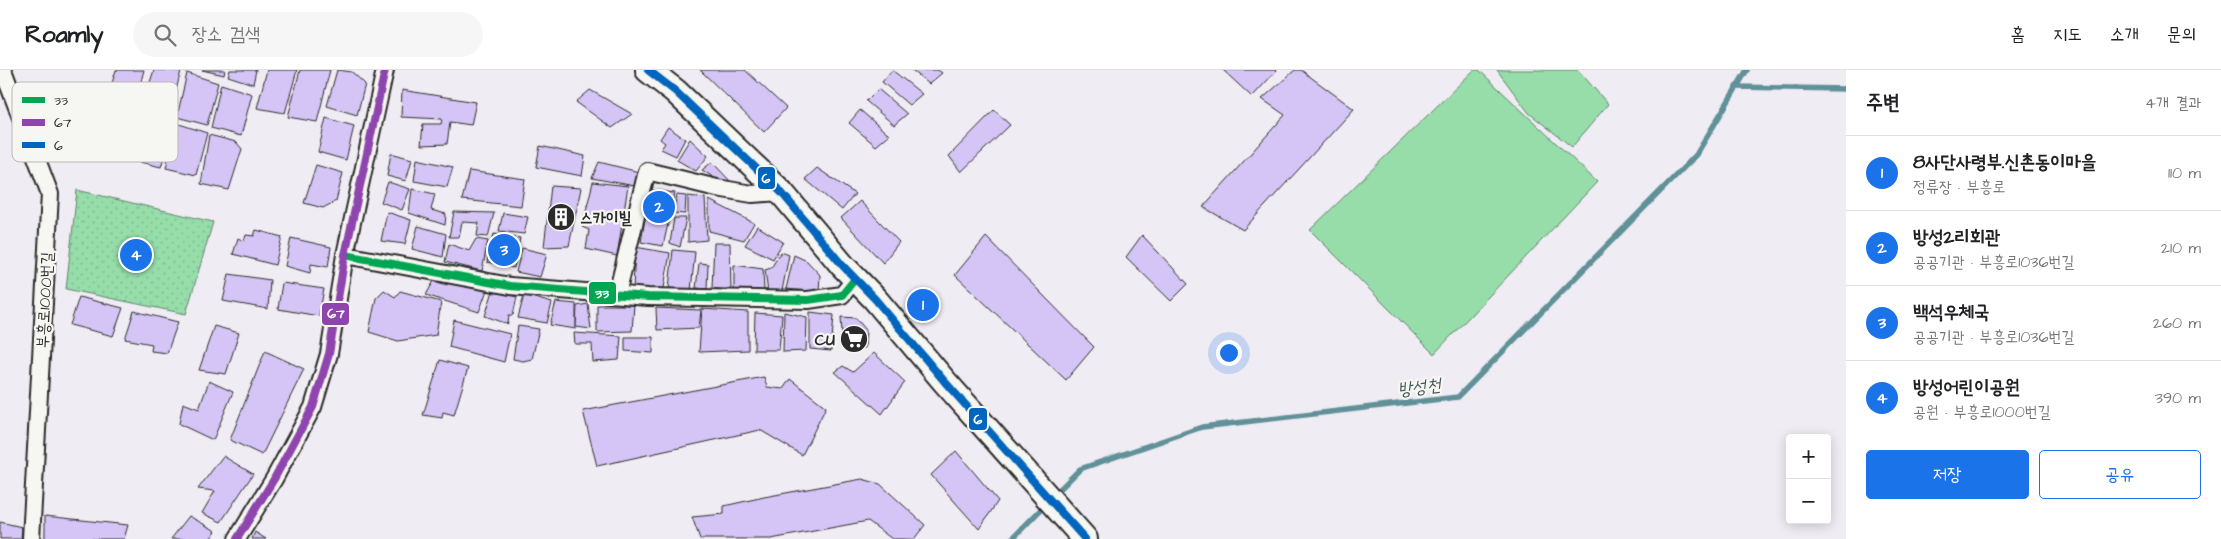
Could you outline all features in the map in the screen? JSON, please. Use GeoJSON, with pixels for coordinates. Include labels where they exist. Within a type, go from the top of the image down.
{"type":"FeatureCollection","features":[{"type":"Feature","properties":{"kind":"main road"},"geometry":{"type":"LineString","coordinates":[[648,70],[675,91],[781,192],[1077,531]]}},
{"type":"Feature","properties":{"kind":"street","name":"부흥로1000번길"},"geometry":{"type":"LineString","coordinates":[[3,70],[12,94]]}},
{"type":"Feature","properties":{"kind":"street"},"geometry":{"type":"LineString","coordinates":[[237,539],[274,479],[313,407],[329,354],[345,254],[380,71]]}},
{"type":"Feature","properties":{"kind":"street","name":"부흥로1000번길"},"geometry":{"type":"LineString","coordinates":[[31,539],[50,194],[38,162]]}},
{"type":"Feature","properties":{"kind":"street"},"geometry":{"type":"LineString","coordinates":[[616,294],[647,171],[717,188],[752,194],[781,192]]}},
{"type":"Feature","properties":{"kind":"street"},"geometry":{"type":"LineString","coordinates":[[345,254],[510,286],[648,297],[808,300],[842,295],[855,278]]}},
{"type":"Feature","properties":{"kind":"green space"},"geometry":{"type":"Polygon","coordinates":[[[1474,70],[1479,70],[1597,182],[1434,354],[1310,230],[1474,70]]]}},
{"type":"Feature","properties":{"kind":"green space"},"geometry":{"type":"Polygon","coordinates":[[[1497,70],[1578,70],[1608,104],[1572,147],[1529,113],[1497,70]]]}},
{"type":"Feature","properties":{"kind":"green space"},"geometry":{"type":"Polygon","coordinates":[[[77,190],[213,222],[186,314],[66,289],[77,190]]]}},
{"type":"Feature","properties":{"kind":"building"},"geometry":{"type":"Polygon","coordinates":[[[116,70],[144,70],[141,82],[112,82],[116,70]]]}},
{"type":"Feature","properties":{"kind":"building"},"geometry":{"type":"Polygon","coordinates":[[[154,70],[181,71],[178,82],[150,82],[154,70]]]}},
{"type":"Feature","properties":{"kind":"building"},"geometry":{"type":"Polygon","coordinates":[[[202,70],[225,70],[224,75],[202,70]]]}},
{"type":"Feature","properties":{"kind":"building"},"geometry":{"type":"Polygon","coordinates":[[[230,70],[256,70],[253,84],[228,76],[230,70]]]}},
{"type":"Feature","properties":{"kind":"building"},"geometry":{"type":"Polygon","coordinates":[[[267,70],[297,70],[285,113],[257,108],[267,70]]]}},
{"type":"Feature","properties":{"kind":"building"},"geometry":{"type":"Polygon","coordinates":[[[300,70],[330,70],[317,122],[288,117],[300,70]]]}},
{"type":"Feature","properties":{"kind":"building"},"geometry":{"type":"Polygon","coordinates":[[[337,70],[352,72],[365,84],[357,115],[327,106],[337,70]]]}},
{"type":"Feature","properties":{"kind":"building"},"geometry":{"type":"Polygon","coordinates":[[[700,70],[745,70],[786,108],[764,132],[700,70]]]}},
{"type":"Feature","properties":{"kind":"building"},"geometry":{"type":"Polygon","coordinates":[[[892,70],[922,94],[909,105],[882,82],[892,70]]]}},
{"type":"Feature","properties":{"kind":"building"},"geometry":{"type":"Polygon","coordinates":[[[912,70],[938,70],[942,73],[929,84],[912,70]]]}},
{"type":"Feature","properties":{"kind":"building"},"geometry":{"type":"Polygon","coordinates":[[[1223,70],[1277,70],[1252,97],[1223,70]]]}},
{"type":"Feature","properties":{"kind":"building"},"geometry":{"type":"Polygon","coordinates":[[[1295,70],[1301,70],[1354,109],[1243,230],[1203,207],[1285,115],[1262,99],[1295,70]]]}},
{"type":"Feature","properties":{"kind":"building"},"geometry":{"type":"Polygon","coordinates":[[[187,73],[218,83],[207,125],[178,117],[187,73]]]}},
{"type":"Feature","properties":{"kind":"building"},"geometry":{"type":"Polygon","coordinates":[[[221,84],[252,94],[241,136],[211,128],[221,84]]]}},
{"type":"Feature","properties":{"kind":"building"},"geometry":{"type":"Polygon","coordinates":[[[878,89],[907,114],[894,125],[866,101],[878,89]]]}},
{"type":"Feature","properties":{"kind":"building"},"geometry":{"type":"Polygon","coordinates":[[[402,90],[476,102],[471,125],[450,122],[447,144],[421,145],[423,124],[441,124],[442,119],[401,117],[402,90]]]}},
{"type":"Feature","properties":{"kind":"building"},"geometry":{"type":"Polygon","coordinates":[[[590,90],[632,114],[612,128],[576,102],[590,90]]]}},
{"type":"Feature","properties":{"kind":"building"},"geometry":{"type":"Polygon","coordinates":[[[860,110],[889,135],[876,146],[849,123],[860,110]]]}},
{"type":"Feature","properties":{"kind":"building"},"geometry":{"type":"Polygon","coordinates":[[[994,110],[1010,125],[961,172],[949,156],[994,110]]]}},
{"type":"Feature","properties":{"kind":"building"},"geometry":{"type":"Polygon","coordinates":[[[326,118],[354,126],[346,160],[318,152],[326,118]]]}},
{"type":"Feature","properties":{"kind":"building"},"geometry":{"type":"Polygon","coordinates":[[[178,124],[207,133],[196,175],[166,168],[167,162],[178,162],[178,124]]]}},
{"type":"Feature","properties":{"kind":"building"},"geometry":{"type":"Polygon","coordinates":[[[668,127],[685,139],[676,156],[661,149],[665,143],[660,139],[668,127]]]}},
{"type":"Feature","properties":{"kind":"building"},"geometry":{"type":"Polygon","coordinates":[[[209,135],[236,142],[242,149],[229,190],[201,184],[209,135]]]}},
{"type":"Feature","properties":{"kind":"building"},"geometry":{"type":"Polygon","coordinates":[[[690,139],[708,156],[696,171],[677,160],[690,139]]]}},
{"type":"Feature","properties":{"kind":"building"},"geometry":{"type":"Polygon","coordinates":[[[540,146],[585,156],[582,176],[536,167],[540,146]]]}},
{"type":"Feature","properties":{"kind":"building"},"geometry":{"type":"Polygon","coordinates":[[[391,153],[412,159],[406,181],[387,176],[391,153]]]}},
{"type":"Feature","properties":{"kind":"building"},"geometry":{"type":"Polygon","coordinates":[[[417,159],[453,167],[447,187],[414,181],[417,159]]]}},
{"type":"Feature","properties":{"kind":"building"},"geometry":{"type":"Polygon","coordinates":[[[140,162],[163,162],[161,167],[140,162]]]}},
{"type":"Feature","properties":{"kind":"building"},"geometry":{"type":"Polygon","coordinates":[[[599,162],[639,172],[635,186],[592,178],[599,162]]]}},
{"type":"Feature","properties":{"kind":"building"},"geometry":{"type":"Polygon","coordinates":[[[712,162],[732,183],[727,186],[702,170],[712,162]]]}},
{"type":"Feature","properties":{"kind":"building"},"geometry":{"type":"Polygon","coordinates":[[[316,165],[343,173],[336,201],[323,208],[304,203],[316,165]]]}},
{"type":"Feature","properties":{"kind":"building"},"geometry":{"type":"Polygon","coordinates":[[[817,168],[855,194],[842,210],[805,179],[817,168]]]}},
{"type":"Feature","properties":{"kind":"building"},"geometry":{"type":"Polygon","coordinates":[[[469,171],[525,179],[521,206],[462,200],[469,171]]]}},
{"type":"Feature","properties":{"kind":"building"},"geometry":{"type":"Polygon","coordinates":[[[388,182],[410,189],[402,210],[381,202],[388,182]]]}},
{"type":"Feature","properties":{"kind":"building"},"geometry":{"type":"Polygon","coordinates":[[[593,182],[628,186],[617,256],[586,249],[589,230],[582,227],[593,182]]]}},
{"type":"Feature","properties":{"kind":"building","name":"스카이빌"},"geometry":{"type":"Polygon","coordinates":[[[551,186],[581,188],[569,246],[544,247],[551,186]]]}},
{"type":"Feature","properties":{"kind":"building"},"geometry":{"type":"Polygon","coordinates":[[[412,189],[435,194],[431,210],[446,214],[445,225],[409,213],[412,189]]]}},
{"type":"Feature","properties":{"kind":"building"},"geometry":{"type":"Polygon","coordinates":[[[650,190],[675,193],[663,246],[641,242],[650,190]]]}},
{"type":"Feature","properties":{"kind":"building"},"geometry":{"type":"Polygon","coordinates":[[[677,195],[686,196],[685,214],[673,213],[677,195]]]}},
{"type":"Feature","properties":{"kind":"building"},"geometry":{"type":"Polygon","coordinates":[[[688,196],[705,198],[707,240],[688,242],[688,196]]]}},
{"type":"Feature","properties":{"kind":"building"},"geometry":{"type":"Polygon","coordinates":[[[709,200],[754,223],[744,240],[709,231],[709,200]]]}},
{"type":"Feature","properties":{"kind":"building"},"geometry":{"type":"Polygon","coordinates":[[[860,201],[899,242],[883,263],[841,218],[860,201]]]}},
{"type":"Feature","properties":{"kind":"building"},"geometry":{"type":"Polygon","coordinates":[[[387,212],[411,220],[405,244],[381,241],[387,212]]]}},
{"type":"Feature","properties":{"kind":"building"},"geometry":{"type":"Polygon","coordinates":[[[454,212],[494,213],[488,237],[477,236],[479,223],[462,222],[459,237],[449,237],[454,212]]]}},
{"type":"Feature","properties":{"kind":"building"},"geometry":{"type":"Polygon","coordinates":[[[503,213],[528,217],[524,234],[499,231],[503,213]]]}},
{"type":"Feature","properties":{"kind":"building"},"geometry":{"type":"Polygon","coordinates":[[[674,218],[686,218],[680,247],[670,243],[674,218]]]}},
{"type":"Feature","properties":{"kind":"building"},"geometry":{"type":"Polygon","coordinates":[[[418,226],[446,234],[443,257],[412,249],[418,226]]]}},
{"type":"Feature","properties":{"kind":"building"},"geometry":{"type":"Polygon","coordinates":[[[757,226],[783,242],[773,259],[745,245],[757,226]]]}},
{"type":"Feature","properties":{"kind":"building"},"geometry":{"type":"Polygon","coordinates":[[[256,230],[282,237],[275,265],[233,254],[238,238],[244,241],[246,235],[254,236],[256,230]]]}},
{"type":"Feature","properties":{"kind":"building"},"geometry":{"type":"Polygon","coordinates":[[[494,234],[520,238],[514,268],[487,262],[494,234]]]}},
{"type":"Feature","properties":{"kind":"building"},"geometry":{"type":"Polygon","coordinates":[[[1142,235],[1188,284],[1171,301],[1126,257],[1142,235]]]}},
{"type":"Feature","properties":{"kind":"building"},"geometry":{"type":"Polygon","coordinates":[[[986,237],[1094,347],[1066,380],[955,275],[986,237]]]}},
{"type":"Feature","properties":{"kind":"building"},"geometry":{"type":"Polygon","coordinates":[[[291,238],[331,247],[328,267],[311,264],[310,273],[285,266],[291,238]]]}},
{"type":"Feature","properties":{"kind":"building"},"geometry":{"type":"Polygon","coordinates":[[[476,239],[488,241],[482,271],[445,262],[449,244],[469,251],[476,239]]]}},
{"type":"Feature","properties":{"kind":"building"},"geometry":{"type":"Polygon","coordinates":[[[714,243],[730,243],[731,291],[712,288],[714,243]]]}},
{"type":"Feature","properties":{"kind":"building"},"geometry":{"type":"Polygon","coordinates":[[[635,247],[670,253],[664,288],[633,290],[635,247]]]}},
{"type":"Feature","properties":{"kind":"building"},"geometry":{"type":"Polygon","coordinates":[[[522,248],[547,254],[540,277],[516,272],[522,248]]]}},
{"type":"Feature","properties":{"kind":"building"},"geometry":{"type":"Polygon","coordinates":[[[673,250],[695,252],[691,290],[669,288],[673,250]]]}},
{"type":"Feature","properties":{"kind":"building"},"geometry":{"type":"Polygon","coordinates":[[[781,252],[789,255],[782,291],[768,293],[765,270],[771,268],[781,252]]]}},
{"type":"Feature","properties":{"kind":"building"},"geometry":{"type":"Polygon","coordinates":[[[794,255],[807,261],[820,275],[819,292],[786,289],[794,255]]]}},
{"type":"Feature","properties":{"kind":"building"},"geometry":{"type":"Polygon","coordinates":[[[699,263],[708,264],[707,289],[696,288],[699,263]]]}},
{"type":"Feature","properties":{"kind":"building"},"geometry":{"type":"Polygon","coordinates":[[[734,265],[763,269],[764,291],[734,293],[734,265]]]}},
{"type":"Feature","properties":{"kind":"building"},"geometry":{"type":"Polygon","coordinates":[[[229,274],[270,280],[268,309],[223,301],[229,274]]]}},
{"type":"Feature","properties":{"kind":"building"},"geometry":{"type":"Polygon","coordinates":[[[434,281],[447,285],[451,281],[465,283],[487,290],[479,312],[426,295],[434,281]]]}},
{"type":"Feature","properties":{"kind":"building"},"geometry":{"type":"Polygon","coordinates":[[[282,283],[324,289],[319,316],[278,309],[282,283]]]}},
{"type":"Feature","properties":{"kind":"building"},"geometry":{"type":"Polygon","coordinates":[[[384,290],[395,297],[400,291],[441,302],[436,335],[398,341],[369,332],[376,298],[384,290]]]}},
{"type":"Feature","properties":{"kind":"building"},"geometry":{"type":"Polygon","coordinates":[[[493,291],[517,297],[513,315],[509,315],[508,324],[485,316],[493,291]]]}},
{"type":"Feature","properties":{"kind":"building"},"geometry":{"type":"Polygon","coordinates":[[[524,295],[552,303],[547,323],[518,318],[524,295]]]}},
{"type":"Feature","properties":{"kind":"building"},"geometry":{"type":"Polygon","coordinates":[[[79,297],[123,308],[113,336],[70,325],[79,297]]]}},
{"type":"Feature","properties":{"kind":"building"},"geometry":{"type":"Polygon","coordinates":[[[556,302],[576,304],[576,329],[550,325],[556,302]]]}},
{"type":"Feature","properties":{"kind":"building"},"geometry":{"type":"Polygon","coordinates":[[[588,304],[591,329],[576,327],[577,306],[588,304]]]}},
{"type":"Feature","properties":{"kind":"building"},"geometry":{"type":"Polygon","coordinates":[[[597,305],[634,305],[632,331],[597,332],[597,305]]]}},
{"type":"Feature","properties":{"kind":"building"},"geometry":{"type":"Polygon","coordinates":[[[656,308],[701,310],[699,328],[657,330],[656,308]]]}},
{"type":"Feature","properties":{"kind":"building"},"geometry":{"type":"Polygon","coordinates":[[[702,309],[748,312],[748,350],[699,352],[702,309]]]}},
{"type":"Feature","properties":{"kind":"building"},"geometry":{"type":"Polygon","coordinates":[[[134,311],[178,322],[167,353],[151,351],[152,344],[125,339],[134,311]]]}},
{"type":"Feature","properties":{"kind":"building"},"geometry":{"type":"Polygon","coordinates":[[[784,312],[807,317],[806,351],[783,352],[784,312]]]}},
{"type":"Feature","properties":{"kind":"building"},"geometry":{"type":"Polygon","coordinates":[[[810,312],[834,315],[831,351],[810,349],[810,312]]]}},
{"type":"Feature","properties":{"kind":"building"},"geometry":{"type":"Polygon","coordinates":[[[755,313],[782,315],[779,350],[754,350],[755,313]]]}},
{"type":"Feature","properties":{"kind":"building","name":"CU"},"geometry":{"type":"Polygon","coordinates":[[[841,317],[856,318],[866,330],[865,348],[843,348],[841,317]]]}},
{"type":"Feature","properties":{"kind":"building"},"geometry":{"type":"Polygon","coordinates":[[[454,320],[510,334],[504,362],[449,347],[454,320]]]}},
{"type":"Feature","properties":{"kind":"building"},"geometry":{"type":"Polygon","coordinates":[[[214,326],[239,333],[226,374],[199,370],[214,326]]]}},
{"type":"Feature","properties":{"kind":"building"},"geometry":{"type":"Polygon","coordinates":[[[518,326],[539,329],[532,359],[523,361],[513,359],[518,326]]]}},
{"type":"Feature","properties":{"kind":"building"},"geometry":{"type":"Polygon","coordinates":[[[574,333],[621,336],[619,360],[593,362],[592,344],[575,344],[574,333]]]}},
{"type":"Feature","properties":{"kind":"building"},"geometry":{"type":"Polygon","coordinates":[[[625,337],[653,337],[653,353],[625,351],[625,337]]]}},
{"type":"Feature","properties":{"kind":"building"},"geometry":{"type":"Polygon","coordinates":[[[265,351],[304,369],[262,455],[230,440],[265,351]]]}},
{"type":"Feature","properties":{"kind":"building"},"geometry":{"type":"Polygon","coordinates":[[[874,353],[905,382],[882,414],[835,372],[843,366],[853,372],[874,353]]]}},
{"type":"Feature","properties":{"kind":"building"},"geometry":{"type":"Polygon","coordinates":[[[440,360],[468,368],[454,415],[443,412],[442,418],[423,415],[440,360]]]}},
{"type":"Feature","properties":{"kind":"building"},"geometry":{"type":"Polygon","coordinates":[[[764,377],[767,387],[783,389],[790,379],[826,407],[802,455],[760,430],[597,466],[583,411],[764,377]]]}},
{"type":"Feature","properties":{"kind":"building"},"geometry":{"type":"Polygon","coordinates":[[[209,381],[233,392],[213,440],[179,424],[183,403],[199,409],[209,381]]]}},
{"type":"Feature","properties":{"kind":"building"},"geometry":{"type":"Polygon","coordinates":[[[956,451],[998,501],[979,529],[931,475],[956,451]]]}},
{"type":"Feature","properties":{"kind":"building"},"geometry":{"type":"Polygon","coordinates":[[[223,456],[253,474],[221,522],[202,513],[215,491],[198,489],[223,456]]]}},
{"type":"Feature","properties":{"kind":"building"},"geometry":{"type":"Polygon","coordinates":[[[862,479],[880,484],[925,525],[914,539],[892,539],[868,521],[771,539],[700,539],[692,517],[724,514],[724,506],[862,479]]]}},
{"type":"Feature","properties":{"kind":"building"},"geometry":{"type":"Polygon","coordinates":[[[45,516],[128,525],[124,539],[45,539],[45,516]]]}},
{"type":"Feature","properties":{"kind":"building"},"geometry":{"type":"Polygon","coordinates":[[[189,516],[216,531],[210,539],[171,539],[189,516]]]}},
{"type":"Feature","properties":{"kind":"building"},"geometry":{"type":"Polygon","coordinates":[[[0,522],[22,527],[21,539],[0,539],[0,522]]]}},
{"type":"Feature","properties":{"kind":"building"},"geometry":{"type":"Polygon","coordinates":[[[255,532],[266,539],[252,539],[255,532]]]}},
{"type":"Feature","properties":{"kind":"waterway","name":"방성천"},"geometry":{"type":"LineString","coordinates":[[1053,496],[1080,469],[1202,427],[1458,397],[1696,155],[1747,70]]}},
{"type":"Feature","properties":{"kind":"waterway"},"geometry":{"type":"LineString","coordinates":[[1736,87],[1846,89]]}},
{"type":"Feature","properties":{"kind":"waterway","name":"방성천"},"geometry":{"type":"LineString","coordinates":[[1012,539],[1047,503]]}},
{"type":"Feature","properties":{"kind":"transit line","name":"67"},"geometry":{"type":"LineString","coordinates":[[237,539],[274,479],[313,407],[329,354],[345,255],[385,70]]}},
{"type":"Feature","properties":{"kind":"transit line","name":"6"},"geometry":{"type":"LineString","coordinates":[[648,70],[675,91],[781,192],[843,266],[875,299],[945,382],[1085,539]]}},
{"type":"Feature","properties":{"kind":"transit line","name":"33"},"geometry":{"type":"LineString","coordinates":[[345,255],[510,286],[648,297],[808,300],[842,295],[855,279]]}},
{"type":"Feature","properties":{"kind":"place","name":"방성2리회관"},"geometry":{"type":"Point","coordinates":[659,207]}},
{"type":"Feature","properties":{"kind":"place","name":"스카이빌"},"geometry":{"type":"Point","coordinates":[561,217]}},
{"type":"Feature","properties":{"kind":"place","name":"백석우체국"},"geometry":{"type":"Point","coordinates":[504,250]}},
{"type":"Feature","properties":{"kind":"place","name":"방성어린이공원"},"geometry":{"type":"Point","coordinates":[136,255]}},
{"type":"Feature","properties":{"kind":"place","name":"8사단사령부.신촌동이마을"},"geometry":{"type":"Point","coordinates":[923,305]}},
{"type":"Feature","properties":{"kind":"place","name":"CU"},"geometry":{"type":"Point","coordinates":[854,339]}}]}
